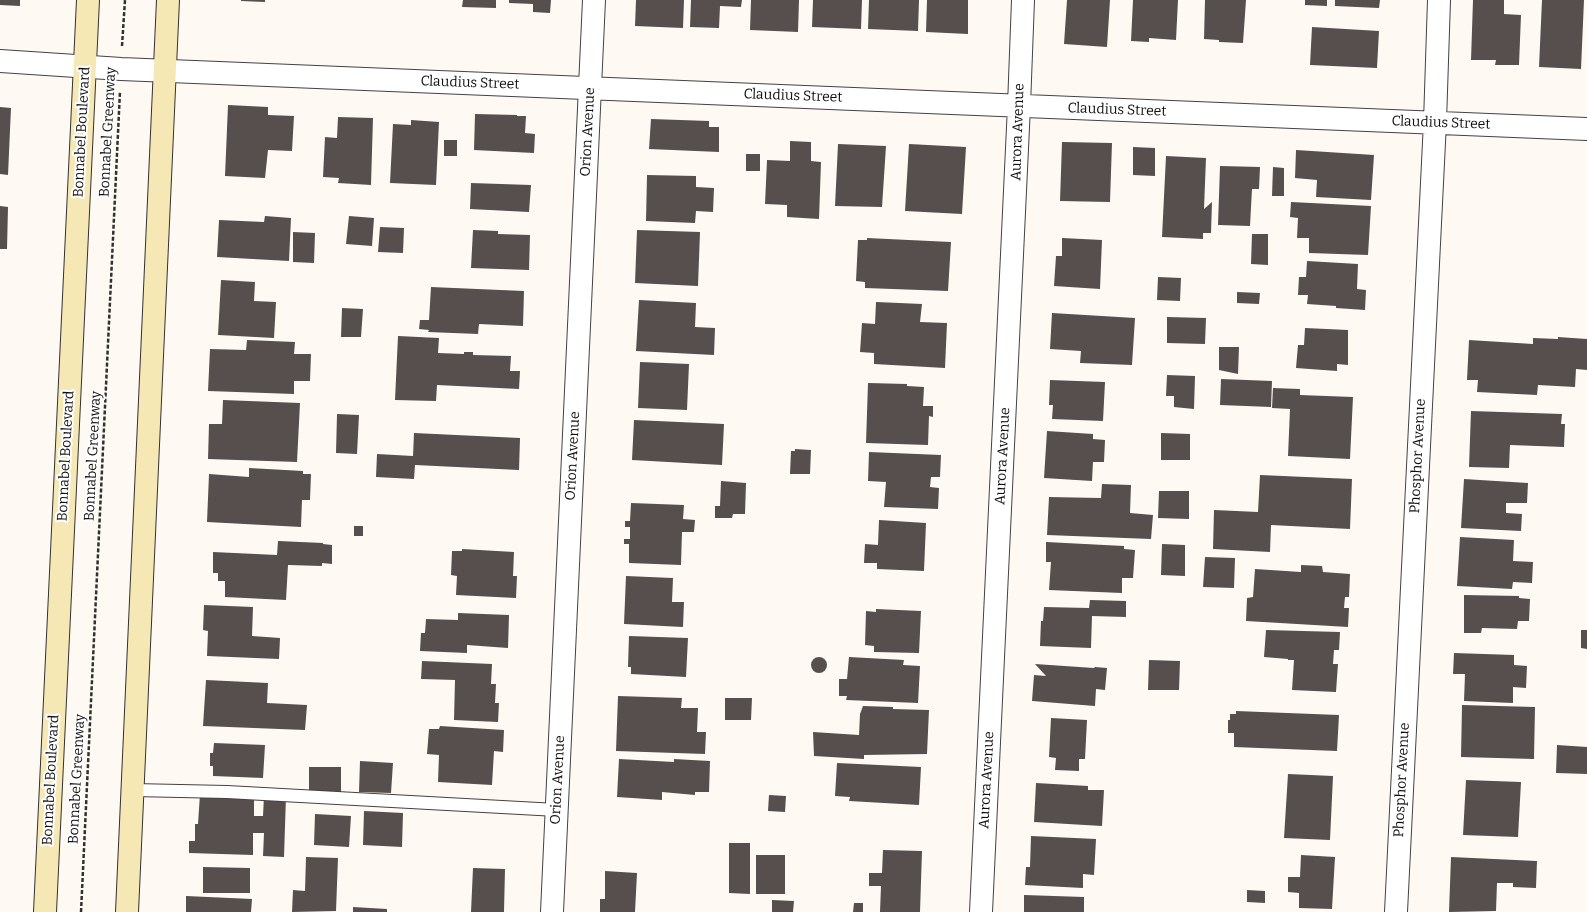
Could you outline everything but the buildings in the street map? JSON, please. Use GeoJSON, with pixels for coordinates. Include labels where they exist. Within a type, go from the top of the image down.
{"type":"FeatureCollection","features":[{"type":"Feature","properties":{"kind":"main road","name":"Bonnabel Boulevard"},"geometry":{"type":"LineString","coordinates":[[45,912],[88,0]]}},
{"type":"Feature","properties":{"kind":"main road"},"geometry":{"type":"LineString","coordinates":[[127,912],[168,0]]}},
{"type":"Feature","properties":{"kind":"street","name":"Orion Avenue"},"geometry":{"type":"LineString","coordinates":[[552,912],[594,0]]}},
{"type":"Feature","properties":{"kind":"street","name":"Aurora Avenue"},"geometry":{"type":"LineString","coordinates":[[981,912],[1019,106],[1022,0]]}},
{"type":"Feature","properties":{"kind":"street","name":"Phosphor Avenue"},"geometry":{"type":"LineString","coordinates":[[1396,912],[1435,122],[1439,0]]}},
{"type":"Feature","properties":{"kind":"street","name":"Claudius Street"},"geometry":{"type":"LineString","coordinates":[[0,61],[121,69],[1587,129]]}},
{"type":"Feature","properties":{"kind":"lane"},"geometry":{"type":"LineString","coordinates":[[133,790],[227,792],[557,810]]}},
{"type":"Feature","properties":{"kind":"path","name":"Bonnabel Greenway"},"geometry":{"type":"LineString","coordinates":[[81,912],[125,0]]}}]}
